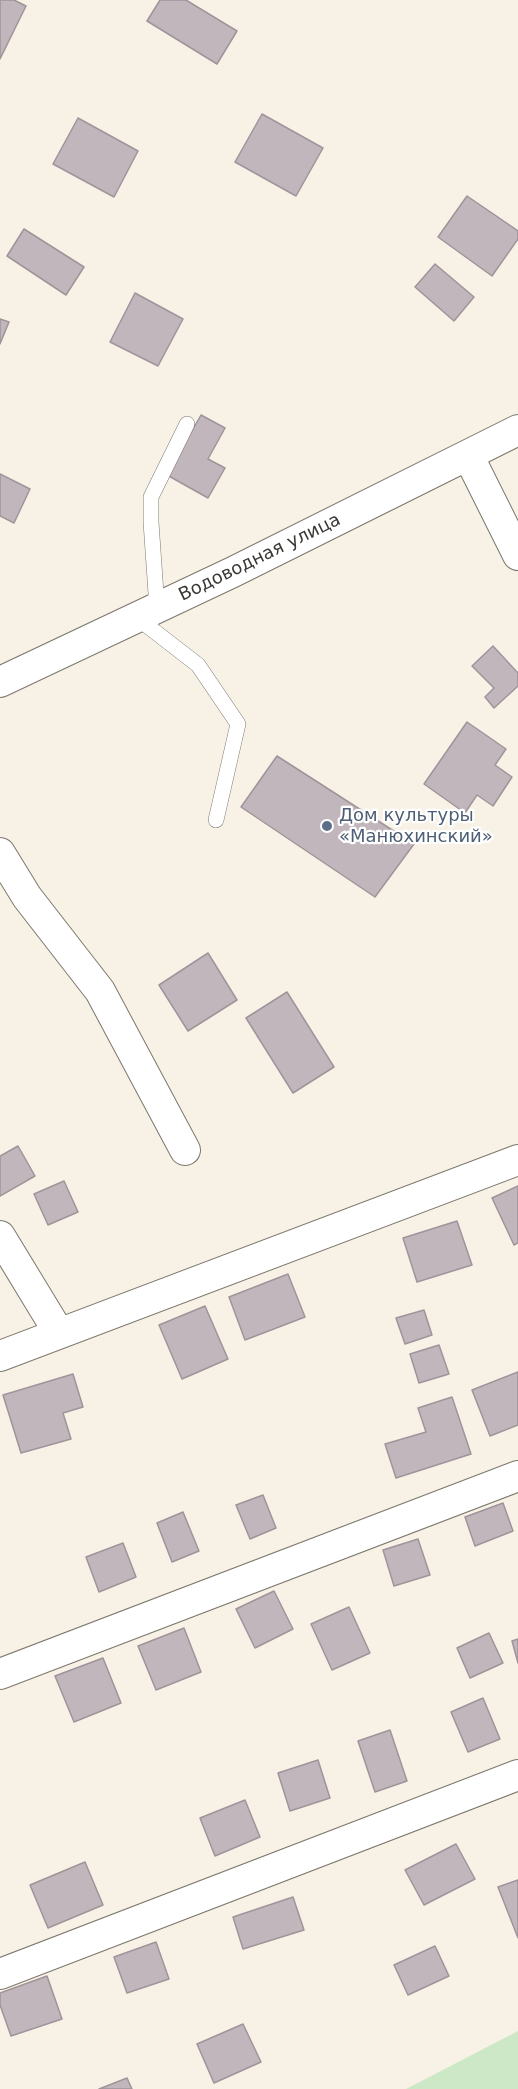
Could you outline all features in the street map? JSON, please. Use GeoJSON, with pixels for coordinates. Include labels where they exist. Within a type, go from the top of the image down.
{"type":"FeatureCollection","features":[{"type":"Feature","properties":{"kind":"street","name":"Водоводная улица"},"geometry":{"type":"LineString","coordinates":[[0,682],[147,613],[518,430]]}},
{"type":"Feature","properties":{"kind":"street"},"geometry":{"type":"LineString","coordinates":[[468,455],[518,555]]}},
{"type":"Feature","properties":{"kind":"street"},"geometry":{"type":"LineString","coordinates":[[0,853],[27,897],[100,991],[185,1150]]}},
{"type":"Feature","properties":{"kind":"street"},"geometry":{"type":"LineString","coordinates":[[0,1356],[518,1160]]}},
{"type":"Feature","properties":{"kind":"street"},"geometry":{"type":"LineString","coordinates":[[0,1236],[59,1333]]}},
{"type":"Feature","properties":{"kind":"street"},"geometry":{"type":"LineString","coordinates":[[0,1674],[518,1476]]}},
{"type":"Feature","properties":{"kind":"street"},"geometry":{"type":"LineString","coordinates":[[0,1974],[518,1775]]}},
{"type":"Feature","properties":{"kind":"lane"},"geometry":{"type":"LineString","coordinates":[[187,424],[151,497],[147,613],[198,665],[238,724],[216,820]]}},
{"type":"Feature","properties":{"kind":"green space"},"geometry":{"type":"Polygon","coordinates":[[[518,2031],[518,2089],[406,2089],[518,2031]]]}},
{"type":"Feature","properties":{"kind":"building"},"geometry":{"type":"Polygon","coordinates":[[[0,0],[14,0],[26,6],[0,59],[0,0]]]}},
{"type":"Feature","properties":{"kind":"building"},"geometry":{"type":"Polygon","coordinates":[[[160,0],[186,0],[237,31],[217,64],[147,21],[160,0]]]}},
{"type":"Feature","properties":{"kind":"building"},"geometry":{"type":"Polygon","coordinates":[[[262,114],[323,148],[296,196],[235,162],[262,114]]]}},
{"type":"Feature","properties":{"kind":"building"},"geometry":{"type":"Polygon","coordinates":[[[78,118],[138,151],[114,197],[53,164],[78,118]]]}},
{"type":"Feature","properties":{"kind":"building"},"geometry":{"type":"Polygon","coordinates":[[[467,196],[518,231],[518,239],[492,276],[438,237],[467,196]]]}},
{"type":"Feature","properties":{"kind":"building"},"geometry":{"type":"Polygon","coordinates":[[[24,229],[84,267],[66,295],[7,256],[24,229]]]}},
{"type":"Feature","properties":{"kind":"building"},"geometry":{"type":"Polygon","coordinates":[[[435,264],[474,297],[454,321],[415,287],[435,264]]]}},
{"type":"Feature","properties":{"kind":"building"},"geometry":{"type":"Polygon","coordinates":[[[135,293],[183,319],[158,366],[110,342],[135,293]]]}},
{"type":"Feature","properties":{"kind":"building"},"geometry":{"type":"Polygon","coordinates":[[[0,319],[9,322],[0,344],[0,319]]]}},
{"type":"Feature","properties":{"kind":"building"},"geometry":{"type":"Polygon","coordinates":[[[201,415],[225,428],[208,459],[225,468],[208,498],[167,475],[201,415]]]}},
{"type":"Feature","properties":{"kind":"building"},"geometry":{"type":"Polygon","coordinates":[[[0,474],[30,489],[14,523],[0,516],[0,474]]]}},
{"type":"Feature","properties":{"kind":"building"},"geometry":{"type":"Polygon","coordinates":[[[493,646],[518,673],[518,686],[494,708],[485,697],[494,688],[472,666],[493,646]]]}},
{"type":"Feature","properties":{"kind":"building"},"geometry":{"type":"Polygon","coordinates":[[[467,722],[506,749],[495,765],[512,777],[493,806],[477,795],[465,813],[424,784],[467,722]]]}},
{"type":"Feature","properties":{"kind":"building","name":"Дом культуры «Манюхинский»"},"geometry":{"type":"Polygon","coordinates":[[[277,756],[414,844],[375,897],[241,807],[277,756]]]}},
{"type":"Feature","properties":{"kind":"building"},"geometry":{"type":"Polygon","coordinates":[[[208,953],[237,1000],[188,1031],[159,985],[208,953]]]}},
{"type":"Feature","properties":{"kind":"building"},"geometry":{"type":"Polygon","coordinates":[[[287,992],[334,1067],[293,1093],[246,1018],[287,992]]]}},
{"type":"Feature","properties":{"kind":"building"},"geometry":{"type":"Polygon","coordinates":[[[18,1146],[35,1176],[0,1196],[0,1156],[18,1146]]]}},
{"type":"Feature","properties":{"kind":"building"},"geometry":{"type":"Polygon","coordinates":[[[64,1181],[78,1212],[48,1225],[34,1194],[64,1181]]]}},
{"type":"Feature","properties":{"kind":"building"},"geometry":{"type":"Polygon","coordinates":[[[518,1186],[518,1243],[514,1245],[492,1198],[518,1186]]]}},
{"type":"Feature","properties":{"kind":"building"},"geometry":{"type":"Polygon","coordinates":[[[457,1221],[472,1265],[417,1282],[403,1238],[457,1221]]]}},
{"type":"Feature","properties":{"kind":"building"},"geometry":{"type":"Polygon","coordinates":[[[288,1274],[305,1317],[245,1340],[229,1297],[288,1274]]]}},
{"type":"Feature","properties":{"kind":"building"},"geometry":{"type":"Polygon","coordinates":[[[205,1306],[228,1359],[182,1379],[159,1325],[205,1306]]]}},
{"type":"Feature","properties":{"kind":"building"},"geometry":{"type":"Polygon","coordinates":[[[424,1310],[432,1335],[405,1344],[396,1318],[424,1310]]]}},
{"type":"Feature","properties":{"kind":"building"},"geometry":{"type":"Polygon","coordinates":[[[439,1345],[449,1374],[419,1383],[410,1354],[439,1345]]]}},
{"type":"Feature","properties":{"kind":"building"},"geometry":{"type":"Polygon","coordinates":[[[518,1372],[518,1425],[490,1436],[472,1390],[518,1372]]]}},
{"type":"Feature","properties":{"kind":"building"},"geometry":{"type":"Polygon","coordinates":[[[73,1374],[83,1407],[63,1413],[71,1439],[21,1453],[3,1395],[73,1374]]]}},
{"type":"Feature","properties":{"kind":"building"},"geometry":{"type":"Polygon","coordinates":[[[452,1397],[471,1454],[396,1478],[385,1444],[426,1432],[418,1408],[452,1397]]]}},
{"type":"Feature","properties":{"kind":"building"},"geometry":{"type":"Polygon","coordinates":[[[263,1495],[276,1528],[250,1539],[236,1505],[263,1495]]]}},
{"type":"Feature","properties":{"kind":"building"},"geometry":{"type":"Polygon","coordinates":[[[503,1503],[513,1531],[475,1546],[465,1517],[503,1503]]]}},
{"type":"Feature","properties":{"kind":"building"},"geometry":{"type":"Polygon","coordinates":[[[183,1512],[199,1551],[172,1562],[157,1523],[183,1512]]]}},
{"type":"Feature","properties":{"kind":"building"},"geometry":{"type":"Polygon","coordinates":[[[418,1539],[430,1575],[394,1586],[383,1550],[418,1539]]]}},
{"type":"Feature","properties":{"kind":"building"},"geometry":{"type":"Polygon","coordinates":[[[123,1543],[136,1577],[99,1592],[86,1557],[123,1543]]]}},
{"type":"Feature","properties":{"kind":"building"},"geometry":{"type":"Polygon","coordinates":[[[274,1591],[293,1629],[255,1648],[236,1609],[274,1591]]]}},
{"type":"Feature","properties":{"kind":"building"},"geometry":{"type":"Polygon","coordinates":[[[349,1607],[370,1653],[332,1670],[311,1624],[349,1607]]]}},
{"type":"Feature","properties":{"kind":"building"},"geometry":{"type":"Polygon","coordinates":[[[184,1628],[201,1672],[156,1690],[138,1646],[184,1628]]]}},
{"type":"Feature","properties":{"kind":"building"},"geometry":{"type":"Polygon","coordinates":[[[489,1633],[503,1663],[470,1678],[457,1648],[489,1633]]]}},
{"type":"Feature","properties":{"kind":"building"},"geometry":{"type":"Polygon","coordinates":[[[518,1639],[518,1663],[512,1641],[518,1639]]]}},
{"type":"Feature","properties":{"kind":"building"},"geometry":{"type":"Polygon","coordinates":[[[103,1658],[121,1703],[74,1722],[55,1676],[103,1658]]]}},
{"type":"Feature","properties":{"kind":"building"},"geometry":{"type":"Polygon","coordinates":[[[483,1698],[500,1739],[468,1752],[451,1712],[483,1698]]]}},
{"type":"Feature","properties":{"kind":"building"},"geometry":{"type":"Polygon","coordinates":[[[390,1730],[407,1781],[375,1792],[358,1741],[390,1730]]]}},
{"type":"Feature","properties":{"kind":"building"},"geometry":{"type":"Polygon","coordinates":[[[318,1760],[330,1798],[290,1811],[278,1773],[318,1760]]]}},
{"type":"Feature","properties":{"kind":"building"},"geometry":{"type":"Polygon","coordinates":[[[245,1800],[260,1837],[215,1856],[200,1818],[245,1800]]]}},
{"type":"Feature","properties":{"kind":"building"},"geometry":{"type":"Polygon","coordinates":[[[456,1844],[475,1879],[424,1905],[405,1870],[456,1844]]]}},
{"type":"Feature","properties":{"kind":"building"},"geometry":{"type":"Polygon","coordinates":[[[85,1862],[103,1905],[48,1928],[30,1885],[85,1862]]]}},
{"type":"Feature","properties":{"kind":"building"},"geometry":{"type":"Polygon","coordinates":[[[518,1880],[518,1938],[498,1887],[518,1880]]]}},
{"type":"Feature","properties":{"kind":"building"},"geometry":{"type":"Polygon","coordinates":[[[293,1897],[304,1930],[243,1949],[233,1917],[293,1897]]]}},
{"type":"Feature","properties":{"kind":"building"},"geometry":{"type":"Polygon","coordinates":[[[156,1942],[169,1979],[127,1993],[114,1957],[156,1942]]]}},
{"type":"Feature","properties":{"kind":"building"},"geometry":{"type":"Polygon","coordinates":[[[435,1946],[449,1976],[408,1995],[394,1965],[435,1946]]]}},
{"type":"Feature","properties":{"kind":"building"},"geometry":{"type":"Polygon","coordinates":[[[47,1976],[62,2019],[11,2036],[0,2005],[0,1993],[47,1976]]]}},
{"type":"Feature","properties":{"kind":"building"},"geometry":{"type":"Polygon","coordinates":[[[243,2024],[261,2062],[214,2083],[197,2044],[243,2024]]]}},
{"type":"Feature","properties":{"kind":"building"},"geometry":{"type":"Polygon","coordinates":[[[127,2078],[132,2089],[99,2089],[127,2078]]]}},
{"type":"Feature","properties":{"kind":"place","name":"Дом культуры «Манюхинский»"},"geometry":{"type":"Point","coordinates":[327,826]}}]}
